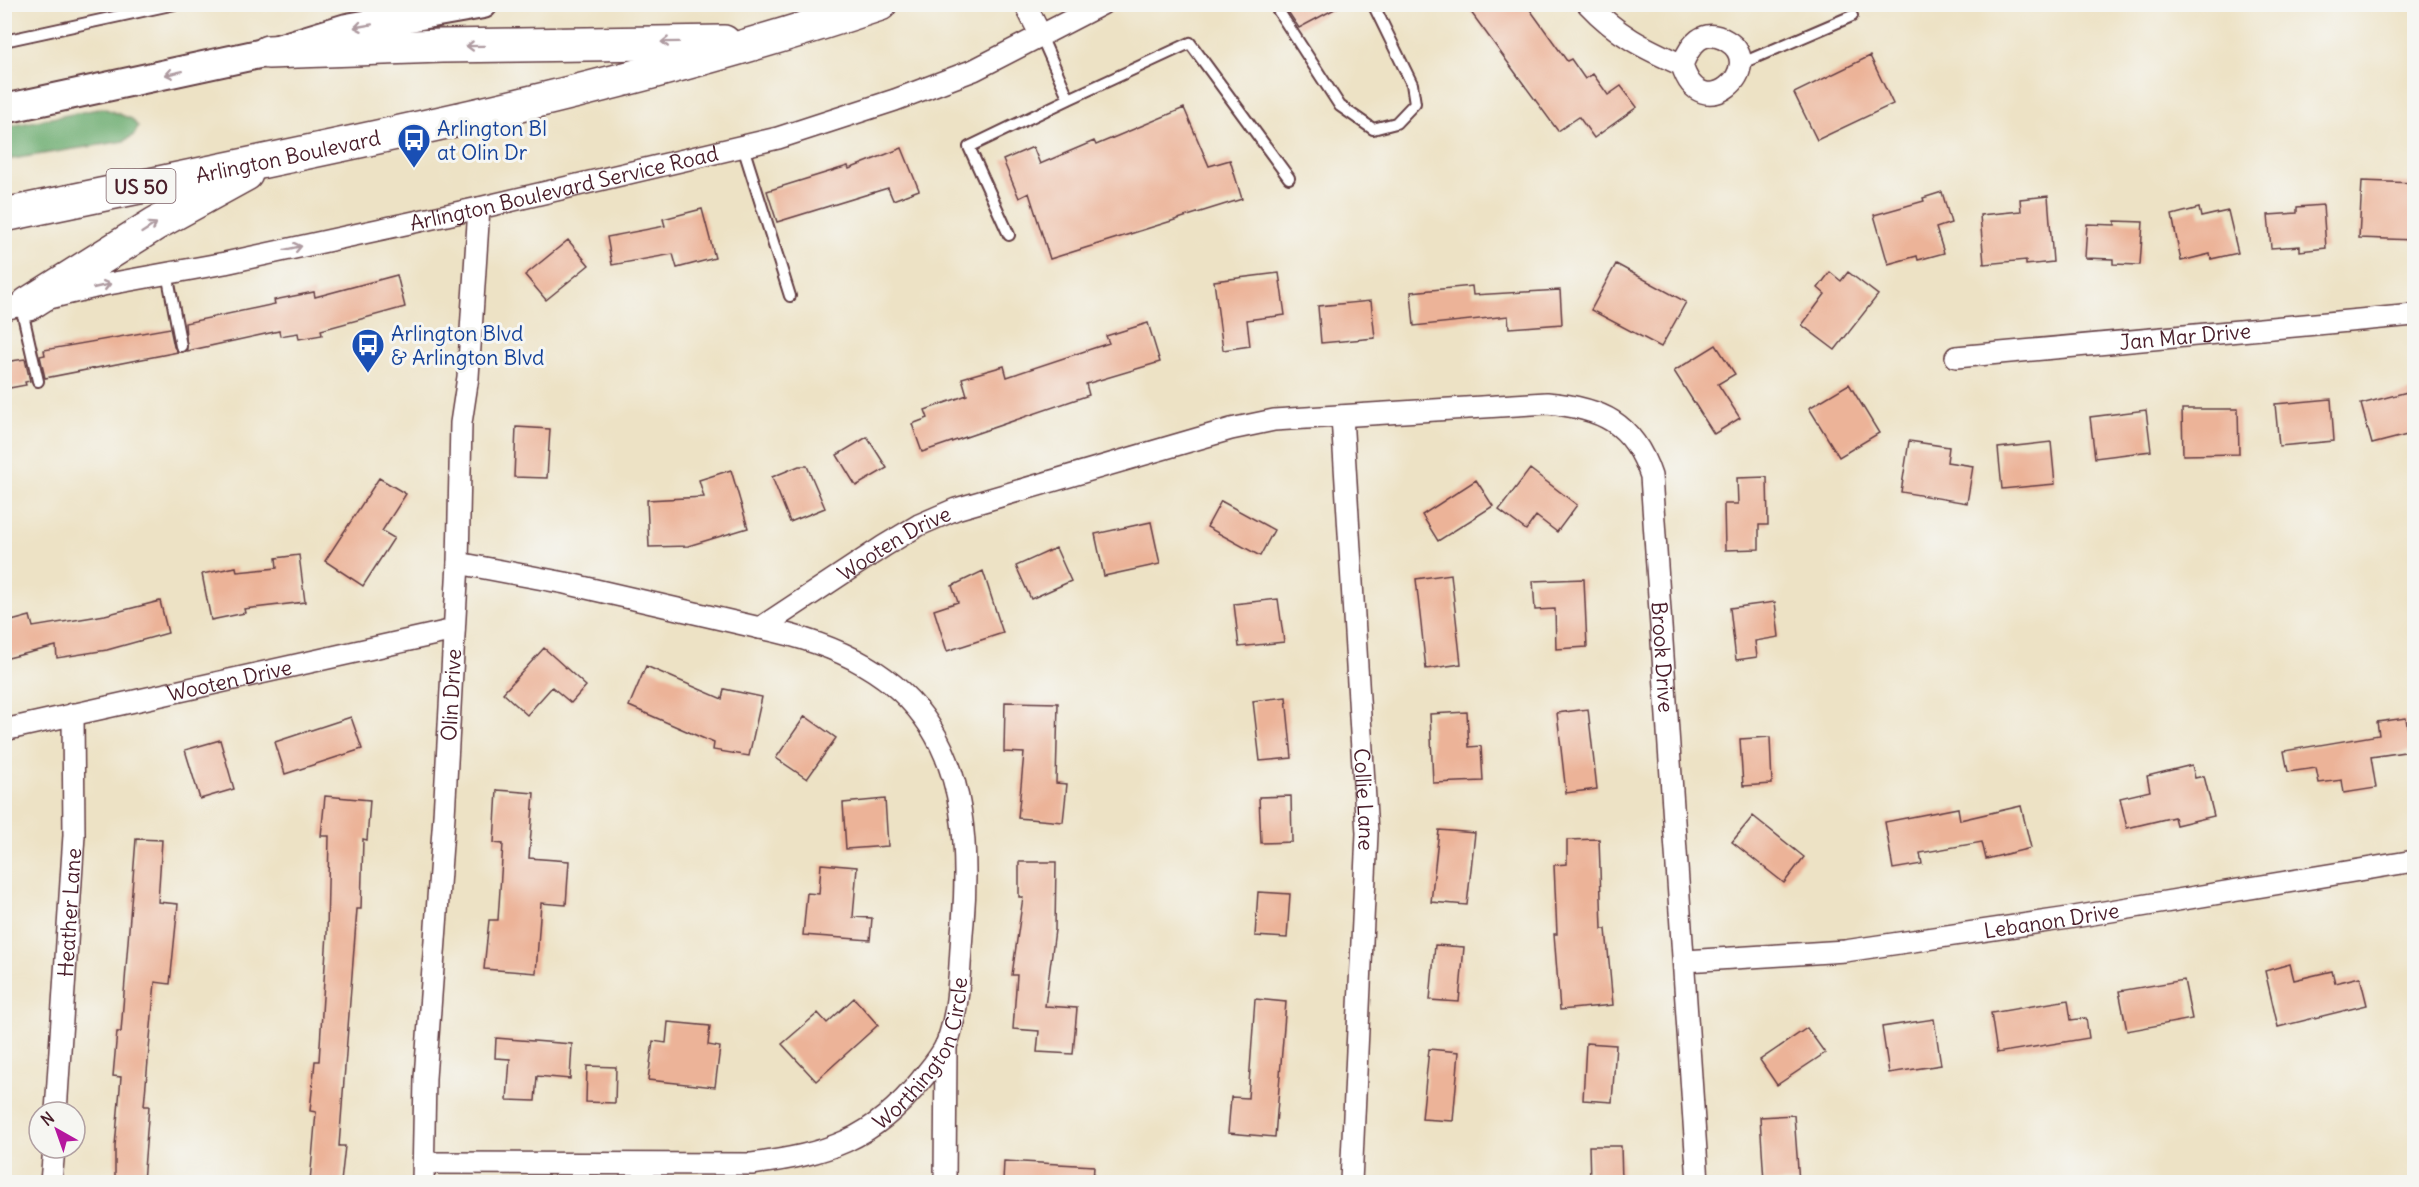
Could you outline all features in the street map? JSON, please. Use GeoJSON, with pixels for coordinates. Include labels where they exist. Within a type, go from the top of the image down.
{"type":"FeatureCollection","features":[{"type":"Feature","properties":{"kind":"highway","name":"Arlington Boulevard"},"geometry":{"type":"LineString","coordinates":[[4,215],[616,82],[770,41],[880,4]]}},
{"type":"Feature","properties":{"kind":"highway"},"geometry":{"type":"LineString","coordinates":[[268,52],[442,46],[770,41]]}},
{"type":"Feature","properties":{"kind":"highway"},"geometry":{"type":"LineString","coordinates":[[18,306],[154,224],[277,157]]}},
{"type":"Feature","properties":{"kind":"street"},"geometry":{"type":"LineString","coordinates":[[4,109],[268,52],[347,28],[483,4]]}},
{"type":"Feature","properties":{"kind":"street"},"geometry":{"type":"LineString","coordinates":[[1025,4],[1041,36]]}},
{"type":"Feature","properties":{"kind":"street","name":"Arlington Boulevard Service Road"},"geometry":{"type":"LineString","coordinates":[[18,306],[103,285],[479,208],[743,147],[895,100],[974,70],[1102,4]]}},
{"type":"Feature","properties":{"kind":"street"},"geometry":{"type":"LineString","coordinates":[[1588,4],[1606,24],[1631,41],[1682,65]]}},
{"type":"Feature","properties":{"kind":"street"},"geometry":{"type":"LineString","coordinates":[[1715,36],[1729,41],[1737,51],[1740,63],[1735,82],[1725,90],[1712,93],[1704,92],[1689,83],[1682,65],[1689,47],[1702,38],[1715,36]]}},
{"type":"Feature","properties":{"kind":"street","name":"Olin Drive"},"geometry":{"type":"LineString","coordinates":[[423,1173],[426,1067],[458,563],[461,423],[468,377],[479,208]]}},
{"type":"Feature","properties":{"kind":"street","name":"Jan Mar Drive"},"geometry":{"type":"LineString","coordinates":[[1956,357],[2415,315]]}},
{"type":"Feature","properties":{"kind":"street","name":"Brook Drive"},"geometry":{"type":"LineString","coordinates":[[1342,416],[1546,403],[1577,406],[1598,411],[1616,422],[1631,436],[1645,459],[1651,476],[1698,1182]]}},
{"type":"Feature","properties":{"kind":"street","name":"Wooten Drive"},"geometry":{"type":"LineString","coordinates":[[760,628],[884,546],[919,525],[956,509],[1231,429],[1274,420],[1342,416]]}},
{"type":"Feature","properties":{"kind":"street","name":"Collie Lane"},"geometry":{"type":"LineString","coordinates":[[1342,416],[1367,832],[1351,1182]]}},
{"type":"Feature","properties":{"kind":"street"},"geometry":{"type":"LineString","coordinates":[[458,563],[565,583],[760,628]]}},
{"type":"Feature","properties":{"kind":"street","name":"Worthington Circle"},"geometry":{"type":"LineString","coordinates":[[423,1173],[730,1164],[798,1158],[828,1150],[862,1133],[905,1100],[936,1061],[946,1044],[956,1008],[964,907],[965,839],[958,795],[948,759],[922,717],[902,692],[878,672],[849,655],[815,642],[760,628]]}},
{"type":"Feature","properties":{"kind":"street","name":"Wooten Drive"},"geometry":{"type":"LineString","coordinates":[[4,730],[454,630]]}},
{"type":"Feature","properties":{"kind":"street","name":"Heather Lane"},"geometry":{"type":"LineString","coordinates":[[57,1100],[74,835],[73,714]]}},
{"type":"Feature","properties":{"kind":"street","name":"Lebanon Drive"},"geometry":{"type":"LineString","coordinates":[[1685,961],[1845,951],[2062,919],[2415,861]]}},
{"type":"Feature","properties":{"kind":"street"},"geometry":{"type":"LineString","coordinates":[[945,1182],[946,1044]]}},
{"type":"Feature","properties":{"kind":"street"},"geometry":{"type":"LineString","coordinates":[[51,1182],[53,1160]]}},
{"type":"Feature","properties":{"kind":"lane"},"geometry":{"type":"LineString","coordinates":[[4,41],[175,4]]}},
{"type":"Feature","properties":{"kind":"lane"},"geometry":{"type":"LineString","coordinates":[[1274,4],[1340,106],[1373,129],[1396,123],[1415,103],[1412,84],[1373,4]]}},
{"type":"Feature","properties":{"kind":"lane"},"geometry":{"type":"LineString","coordinates":[[1740,63],[1851,16]]}},
{"type":"Feature","properties":{"kind":"lane"},"geometry":{"type":"LineString","coordinates":[[1041,36],[1069,99]]}},
{"type":"Feature","properties":{"kind":"lane"},"geometry":{"type":"LineString","coordinates":[[1009,235],[969,147],[1190,43],[1289,178]]}},
{"type":"Feature","properties":{"kind":"lane"},"geometry":{"type":"LineString","coordinates":[[743,147],[790,296]]}},
{"type":"Feature","properties":{"kind":"lane"},"geometry":{"type":"LineString","coordinates":[[167,273],[181,346]]}},
{"type":"Feature","properties":{"kind":"lane"},"geometry":{"type":"LineString","coordinates":[[18,306],[38,381]]}},
{"type":"Feature","properties":{"kind":"green space"},"geometry":{"type":"Polygon","coordinates":[[[103,108],[132,119],[138,127],[134,135],[124,141],[5,160],[5,127],[103,108]]]}},
{"type":"Feature","properties":{"kind":"building"},"geometry":{"type":"Polygon","coordinates":[[[1283,4],[1344,4],[1299,28],[1283,4]]]}},
{"type":"Feature","properties":{"kind":"building"},"geometry":{"type":"Polygon","coordinates":[[[1465,4],[1526,4],[1567,61],[1571,59],[1585,79],[1593,74],[1608,95],[1621,86],[1637,107],[1594,138],[1579,117],[1558,131],[1465,4]]]}},
{"type":"Feature","properties":{"kind":"building"},"geometry":{"type":"Polygon","coordinates":[[[1870,56],[1893,104],[1817,140],[1794,93],[1870,56]]]}},
{"type":"Feature","properties":{"kind":"building"},"geometry":{"type":"Polygon","coordinates":[[[1184,108],[1209,166],[1230,160],[1242,199],[1050,259],[1029,193],[1019,198],[1003,160],[1033,147],[1040,164],[1094,141],[1096,145],[1184,108]]]}},
{"type":"Feature","properties":{"kind":"building"},"geometry":{"type":"Polygon","coordinates":[[[902,148],[919,190],[893,200],[888,188],[777,222],[767,191],[848,166],[849,169],[902,148]]]}},
{"type":"Feature","properties":{"kind":"building"},"geometry":{"type":"Polygon","coordinates":[[[2362,181],[2415,183],[2415,240],[2359,238],[2362,181]]]}},
{"type":"Feature","properties":{"kind":"building"},"geometry":{"type":"Polygon","coordinates":[[[1942,192],[1951,223],[1936,228],[1944,253],[1918,260],[1917,256],[1888,264],[1874,215],[1924,201],[1923,198],[1942,192]]]}},
{"type":"Feature","properties":{"kind":"building"},"geometry":{"type":"Polygon","coordinates":[[[2048,196],[2053,262],[2026,265],[2026,260],[1984,264],[1980,215],[2021,211],[2020,199],[2048,196]]]}},
{"type":"Feature","properties":{"kind":"building"},"geometry":{"type":"Polygon","coordinates":[[[2323,205],[2326,248],[2300,251],[2300,246],[2271,248],[2268,215],[2297,213],[2297,207],[2323,205]]]}},
{"type":"Feature","properties":{"kind":"building"},"geometry":{"type":"Polygon","coordinates":[[[2199,208],[2201,217],[2228,211],[2238,253],[2211,259],[2210,254],[2181,261],[2172,215],[2199,208]]]}},
{"type":"Feature","properties":{"kind":"building"},"geometry":{"type":"Polygon","coordinates":[[[702,209],[715,258],[677,268],[673,254],[612,265],[607,237],[665,226],[663,219],[702,209]]]}},
{"type":"Feature","properties":{"kind":"building"},"geometry":{"type":"Polygon","coordinates":[[[2115,221],[2143,222],[2140,265],[2113,264],[2113,259],[2085,258],[2087,224],[2115,225],[2115,221]]]}},
{"type":"Feature","properties":{"kind":"building"},"geometry":{"type":"Polygon","coordinates":[[[568,240],[589,265],[546,300],[525,275],[568,240]]]}},
{"type":"Feature","properties":{"kind":"building"},"geometry":{"type":"Polygon","coordinates":[[[1616,264],[1686,302],[1661,347],[1591,310],[1616,264]]]}},
{"type":"Feature","properties":{"kind":"building"},"geometry":{"type":"Polygon","coordinates":[[[1830,272],[1841,281],[1848,272],[1878,295],[1835,350],[1802,325],[1825,294],[1818,288],[1830,272]]]}},
{"type":"Feature","properties":{"kind":"building"},"geometry":{"type":"Polygon","coordinates":[[[1279,273],[1285,315],[1247,320],[1250,346],[1223,350],[1214,281],[1279,273]]]}},
{"type":"Feature","properties":{"kind":"building"},"geometry":{"type":"Polygon","coordinates":[[[397,275],[405,307],[321,330],[322,335],[299,339],[298,333],[280,336],[279,331],[187,351],[185,323],[275,304],[274,300],[314,292],[315,297],[397,275]]]}},
{"type":"Feature","properties":{"kind":"building"},"geometry":{"type":"Polygon","coordinates":[[[1472,286],[1473,295],[1560,290],[1562,324],[1509,328],[1508,316],[1414,326],[1411,292],[1472,286]]]}},
{"type":"Feature","properties":{"kind":"building"},"geometry":{"type":"Polygon","coordinates":[[[1371,301],[1375,338],[1321,343],[1318,306],[1371,301]]]}},
{"type":"Feature","properties":{"kind":"building"},"geometry":{"type":"Polygon","coordinates":[[[1148,323],[1160,362],[1086,384],[1089,395],[922,452],[912,424],[928,418],[925,410],[967,395],[962,378],[1004,366],[1007,377],[1109,343],[1106,336],[1148,323]]]}},
{"type":"Feature","properties":{"kind":"building"},"geometry":{"type":"Polygon","coordinates":[[[170,328],[174,347],[178,352],[45,378],[40,356],[45,355],[44,350],[170,328]]]}},
{"type":"Feature","properties":{"kind":"building"},"geometry":{"type":"Polygon","coordinates":[[[1716,345],[1735,374],[1718,384],[1740,418],[1714,434],[1674,371],[1716,345]]]}},
{"type":"Feature","properties":{"kind":"building"},"geometry":{"type":"Polygon","coordinates":[[[25,359],[30,381],[25,382],[26,385],[4,389],[4,362],[25,359]]]}},
{"type":"Feature","properties":{"kind":"building"},"geometry":{"type":"Polygon","coordinates":[[[1849,384],[1879,433],[1839,457],[1809,408],[1849,384]]]}},
{"type":"Feature","properties":{"kind":"building"},"geometry":{"type":"Polygon","coordinates":[[[2415,390],[2415,433],[2372,444],[2361,404],[2415,390]]]}},
{"type":"Feature","properties":{"kind":"building"},"geometry":{"type":"Polygon","coordinates":[[[2331,399],[2334,441],[2279,446],[2275,404],[2331,399]]]}},
{"type":"Feature","properties":{"kind":"building"},"geometry":{"type":"Polygon","coordinates":[[[2182,409],[2238,409],[2239,454],[2183,455],[2182,409]]]}},
{"type":"Feature","properties":{"kind":"building"},"geometry":{"type":"Polygon","coordinates":[[[2146,410],[2151,451],[2095,458],[2090,417],[2146,410]]]}},
{"type":"Feature","properties":{"kind":"building"},"geometry":{"type":"Polygon","coordinates":[[[516,427],[550,429],[547,478],[514,477],[516,427]]]}},
{"type":"Feature","properties":{"kind":"building"},"geometry":{"type":"Polygon","coordinates":[[[867,437],[887,468],[856,486],[837,455],[867,437]]]}},
{"type":"Feature","properties":{"kind":"building"},"geometry":{"type":"Polygon","coordinates":[[[1909,441],[1949,447],[1947,462],[1973,466],[1967,503],[1901,492],[1909,441]]]}},
{"type":"Feature","properties":{"kind":"building"},"geometry":{"type":"Polygon","coordinates":[[[2051,442],[2055,484],[2002,489],[1998,448],[2051,442]]]}},
{"type":"Feature","properties":{"kind":"building"},"geometry":{"type":"Polygon","coordinates":[[[799,466],[807,466],[825,508],[790,522],[772,477],[799,466]]]}},
{"type":"Feature","properties":{"kind":"building"},"geometry":{"type":"Polygon","coordinates":[[[1530,469],[1577,505],[1557,532],[1536,516],[1526,530],[1499,510],[1530,469]]]}},
{"type":"Feature","properties":{"kind":"building"},"geometry":{"type":"Polygon","coordinates":[[[731,470],[748,528],[688,546],[649,547],[647,500],[704,497],[699,480],[731,470]]]}},
{"type":"Feature","properties":{"kind":"building"},"geometry":{"type":"Polygon","coordinates":[[[1767,477],[1768,525],[1759,525],[1759,549],[1725,550],[1724,504],[1738,504],[1737,478],[1767,477]]]}},
{"type":"Feature","properties":{"kind":"building"},"geometry":{"type":"Polygon","coordinates":[[[379,478],[406,494],[382,531],[394,538],[363,586],[325,561],[379,478]]]}},
{"type":"Feature","properties":{"kind":"building"},"geometry":{"type":"Polygon","coordinates":[[[1476,480],[1493,506],[1438,541],[1422,515],[1476,480]]]}},
{"type":"Feature","properties":{"kind":"building"},"geometry":{"type":"Polygon","coordinates":[[[1221,501],[1274,530],[1260,556],[1207,527],[1221,501]]]}},
{"type":"Feature","properties":{"kind":"building"},"geometry":{"type":"Polygon","coordinates":[[[1151,522],[1160,564],[1104,576],[1095,534],[1151,522]]]}},
{"type":"Feature","properties":{"kind":"building"},"geometry":{"type":"Polygon","coordinates":[[[1056,548],[1071,581],[1031,599],[1016,566],[1056,548]]]}},
{"type":"Feature","properties":{"kind":"building"},"geometry":{"type":"Polygon","coordinates":[[[299,555],[305,602],[244,609],[245,613],[211,620],[202,574],[236,567],[237,572],[277,568],[276,558],[299,555]]]}},
{"type":"Feature","properties":{"kind":"building"},"geometry":{"type":"Polygon","coordinates":[[[983,571],[1003,633],[947,651],[934,610],[958,602],[952,586],[983,571]]]}},
{"type":"Feature","properties":{"kind":"building"},"geometry":{"type":"Polygon","coordinates":[[[1451,574],[1461,664],[1426,669],[1416,579],[1451,574]]]}},
{"type":"Feature","properties":{"kind":"building"},"geometry":{"type":"Polygon","coordinates":[[[1584,579],[1587,647],[1556,649],[1555,609],[1535,610],[1533,581],[1584,579]]]}},
{"type":"Feature","properties":{"kind":"building"},"geometry":{"type":"Polygon","coordinates":[[[1278,599],[1284,642],[1239,647],[1234,604],[1278,599]]]}},
{"type":"Feature","properties":{"kind":"building"},"geometry":{"type":"Polygon","coordinates":[[[160,601],[168,633],[107,650],[57,658],[56,646],[4,659],[4,623],[30,616],[33,627],[105,615],[160,601]]]}},
{"type":"Feature","properties":{"kind":"building"},"geometry":{"type":"Polygon","coordinates":[[[1775,602],[1779,637],[1755,641],[1757,657],[1736,660],[1730,608],[1775,602]]]}},
{"type":"Feature","properties":{"kind":"building"},"geometry":{"type":"Polygon","coordinates":[[[544,648],[586,686],[571,703],[552,687],[527,715],[503,693],[544,648]]]}},
{"type":"Feature","properties":{"kind":"building"},"geometry":{"type":"Polygon","coordinates":[[[646,666],[722,699],[724,689],[762,697],[749,756],[713,750],[714,743],[629,706],[646,666]]]}},
{"type":"Feature","properties":{"kind":"building"},"geometry":{"type":"Polygon","coordinates":[[[1286,697],[1292,758],[1260,761],[1253,701],[1286,697]]]}},
{"type":"Feature","properties":{"kind":"building"},"geometry":{"type":"Polygon","coordinates":[[[1005,702],[1058,703],[1056,783],[1067,784],[1063,822],[1018,818],[1024,753],[1004,752],[1005,702]]]}},
{"type":"Feature","properties":{"kind":"building"},"geometry":{"type":"Polygon","coordinates":[[[1588,709],[1597,789],[1566,793],[1557,713],[1588,709]]]}},
{"type":"Feature","properties":{"kind":"building"},"geometry":{"type":"Polygon","coordinates":[[[1467,712],[1469,747],[1481,746],[1483,781],[1433,783],[1430,714],[1467,712]]]}},
{"type":"Feature","properties":{"kind":"building"},"geometry":{"type":"Polygon","coordinates":[[[805,716],[836,738],[807,779],[776,758],[805,716]]]}},
{"type":"Feature","properties":{"kind":"building"},"geometry":{"type":"Polygon","coordinates":[[[351,717],[362,749],[285,774],[275,742],[351,717]]]}},
{"type":"Feature","properties":{"kind":"building"},"geometry":{"type":"Polygon","coordinates":[[[2406,718],[2411,751],[2371,757],[2376,788],[2344,793],[2342,780],[2319,783],[2316,768],[2288,772],[2284,751],[2379,735],[2377,722],[2406,718]]]}},
{"type":"Feature","properties":{"kind":"building"},"geometry":{"type":"Polygon","coordinates":[[[1770,737],[1772,784],[1743,786],[1740,739],[1770,737]]]}},
{"type":"Feature","properties":{"kind":"building"},"geometry":{"type":"Polygon","coordinates":[[[220,740],[234,789],[200,799],[185,750],[220,740]]]}},
{"type":"Feature","properties":{"kind":"building"},"geometry":{"type":"Polygon","coordinates":[[[2192,765],[2195,778],[2204,776],[2214,816],[2176,825],[2174,817],[2127,828],[2120,798],[2150,791],[2147,776],[2192,765]]]}},
{"type":"Feature","properties":{"kind":"building"},"geometry":{"type":"Polygon","coordinates":[[[497,790],[534,793],[529,858],[569,861],[566,905],[541,903],[536,973],[484,969],[489,920],[498,920],[503,844],[494,843],[497,790]]]}},
{"type":"Feature","properties":{"kind":"building"},"geometry":{"type":"Polygon","coordinates":[[[325,796],[370,800],[367,840],[363,839],[361,909],[357,909],[339,1146],[345,1146],[341,1182],[310,1182],[316,1112],[310,1111],[315,1061],[319,1061],[327,933],[329,836],[321,836],[325,796]]]}},
{"type":"Feature","properties":{"kind":"building"},"geometry":{"type":"Polygon","coordinates":[[[1291,796],[1292,842],[1261,843],[1259,797],[1291,796]]]}},
{"type":"Feature","properties":{"kind":"building"},"geometry":{"type":"Polygon","coordinates":[[[885,799],[888,846],[846,849],[843,803],[885,799]]]}},
{"type":"Feature","properties":{"kind":"building"},"geometry":{"type":"Polygon","coordinates":[[[2021,806],[2031,848],[1986,859],[1982,842],[1920,853],[1922,864],[1893,869],[1885,822],[1958,808],[1960,820],[2021,806]]]}},
{"type":"Feature","properties":{"kind":"building"},"geometry":{"type":"Polygon","coordinates":[[[1753,816],[1804,857],[1784,883],[1732,842],[1753,816]]]}},
{"type":"Feature","properties":{"kind":"building"},"geometry":{"type":"Polygon","coordinates":[[[1439,830],[1475,833],[1467,905],[1431,902],[1439,830]]]}},
{"type":"Feature","properties":{"kind":"building"},"geometry":{"type":"Polygon","coordinates":[[[136,839],[162,840],[158,902],[178,904],[170,984],[155,982],[144,1106],[149,1106],[143,1182],[115,1182],[115,1146],[121,1077],[113,1076],[117,1032],[121,1032],[136,839]]]}},
{"type":"Feature","properties":{"kind":"building"},"geometry":{"type":"Polygon","coordinates":[[[1599,839],[1602,929],[1606,929],[1613,1005],[1560,1010],[1554,934],[1557,934],[1554,865],[1567,864],[1567,840],[1599,839]]]}},
{"type":"Feature","properties":{"kind":"building"},"geometry":{"type":"Polygon","coordinates":[[[1019,862],[1056,862],[1055,930],[1045,1006],[1077,1008],[1073,1054],[1037,1052],[1039,1031],[1013,1029],[1017,975],[1012,975],[1023,897],[1019,897],[1019,862]]]}},
{"type":"Feature","properties":{"kind":"building"},"geometry":{"type":"Polygon","coordinates":[[[821,864],[857,867],[853,917],[872,918],[870,940],[803,935],[807,893],[819,894],[821,864]]]}},
{"type":"Feature","properties":{"kind":"building"},"geometry":{"type":"Polygon","coordinates":[[[1258,892],[1290,894],[1287,938],[1255,936],[1258,892]]]}},
{"type":"Feature","properties":{"kind":"building"},"geometry":{"type":"Polygon","coordinates":[[[1435,945],[1464,947],[1459,1002],[1430,1000],[1435,945]]]}},
{"type":"Feature","properties":{"kind":"building"},"geometry":{"type":"Polygon","coordinates":[[[2290,964],[2294,980],[2332,971],[2335,983],[2360,977],[2367,1005],[2278,1027],[2265,971],[2290,964]]]}},
{"type":"Feature","properties":{"kind":"building"},"geometry":{"type":"Polygon","coordinates":[[[2184,980],[2192,1019],[2127,1031],[2119,991],[2184,980]]]}},
{"type":"Feature","properties":{"kind":"building"},"geometry":{"type":"Polygon","coordinates":[[[854,998],[878,1025],[816,1081],[782,1044],[818,1013],[827,1023],[854,998]]]}},
{"type":"Feature","properties":{"kind":"building"},"geometry":{"type":"Polygon","coordinates":[[[1255,999],[1286,1002],[1275,1137],[1228,1133],[1231,1097],[1248,1098],[1255,999]]]}},
{"type":"Feature","properties":{"kind":"building"},"geometry":{"type":"Polygon","coordinates":[[[2068,1000],[2071,1020],[2086,1018],[2089,1038],[1997,1053],[1991,1013],[2068,1000]]]}},
{"type":"Feature","properties":{"kind":"building"},"geometry":{"type":"Polygon","coordinates":[[[1934,1019],[1941,1065],[1889,1073],[1882,1027],[1934,1019]]]}},
{"type":"Feature","properties":{"kind":"building"},"geometry":{"type":"Polygon","coordinates":[[[668,1022],[710,1026],[708,1045],[720,1047],[715,1087],[648,1080],[653,1041],[666,1043],[668,1022]]]}},
{"type":"Feature","properties":{"kind":"building"},"geometry":{"type":"Polygon","coordinates":[[[1807,1028],[1825,1053],[1777,1085],[1760,1060],[1807,1028]]]}},
{"type":"Feature","properties":{"kind":"building"},"geometry":{"type":"Polygon","coordinates":[[[496,1038],[572,1044],[570,1079],[537,1076],[535,1101],[507,1100],[510,1059],[495,1058],[496,1038]]]}},
{"type":"Feature","properties":{"kind":"building"},"geometry":{"type":"Polygon","coordinates":[[[1586,1043],[1616,1045],[1612,1102],[1583,1100],[1586,1043]]]}},
{"type":"Feature","properties":{"kind":"building"},"geometry":{"type":"Polygon","coordinates":[[[1429,1049],[1459,1052],[1453,1121],[1422,1119],[1429,1049]]]}},
{"type":"Feature","properties":{"kind":"building"},"geometry":{"type":"Polygon","coordinates":[[[587,1066],[616,1067],[615,1103],[586,1102],[587,1066]]]}},
{"type":"Feature","properties":{"kind":"building"},"geometry":{"type":"Polygon","coordinates":[[[1794,1115],[1799,1182],[1764,1182],[1760,1117],[1794,1115]]]}},
{"type":"Feature","properties":{"kind":"building"},"geometry":{"type":"Polygon","coordinates":[[[1589,1146],[1621,1146],[1622,1182],[1590,1182],[1589,1146]]]}},
{"type":"Feature","properties":{"kind":"building"},"geometry":{"type":"Polygon","coordinates":[[[1004,1161],[1094,1166],[1093,1182],[1003,1182],[1004,1161]]]}},
{"type":"Feature","properties":{"kind":"place","name":"Arlington Bl at Olin Dr"},"geometry":{"type":"Point","coordinates":[414,169]}},
{"type":"Feature","properties":{"kind":"place","name":"Arlington Blvd & Arlington Blvd"},"geometry":{"type":"Point","coordinates":[368,374]}}]}
